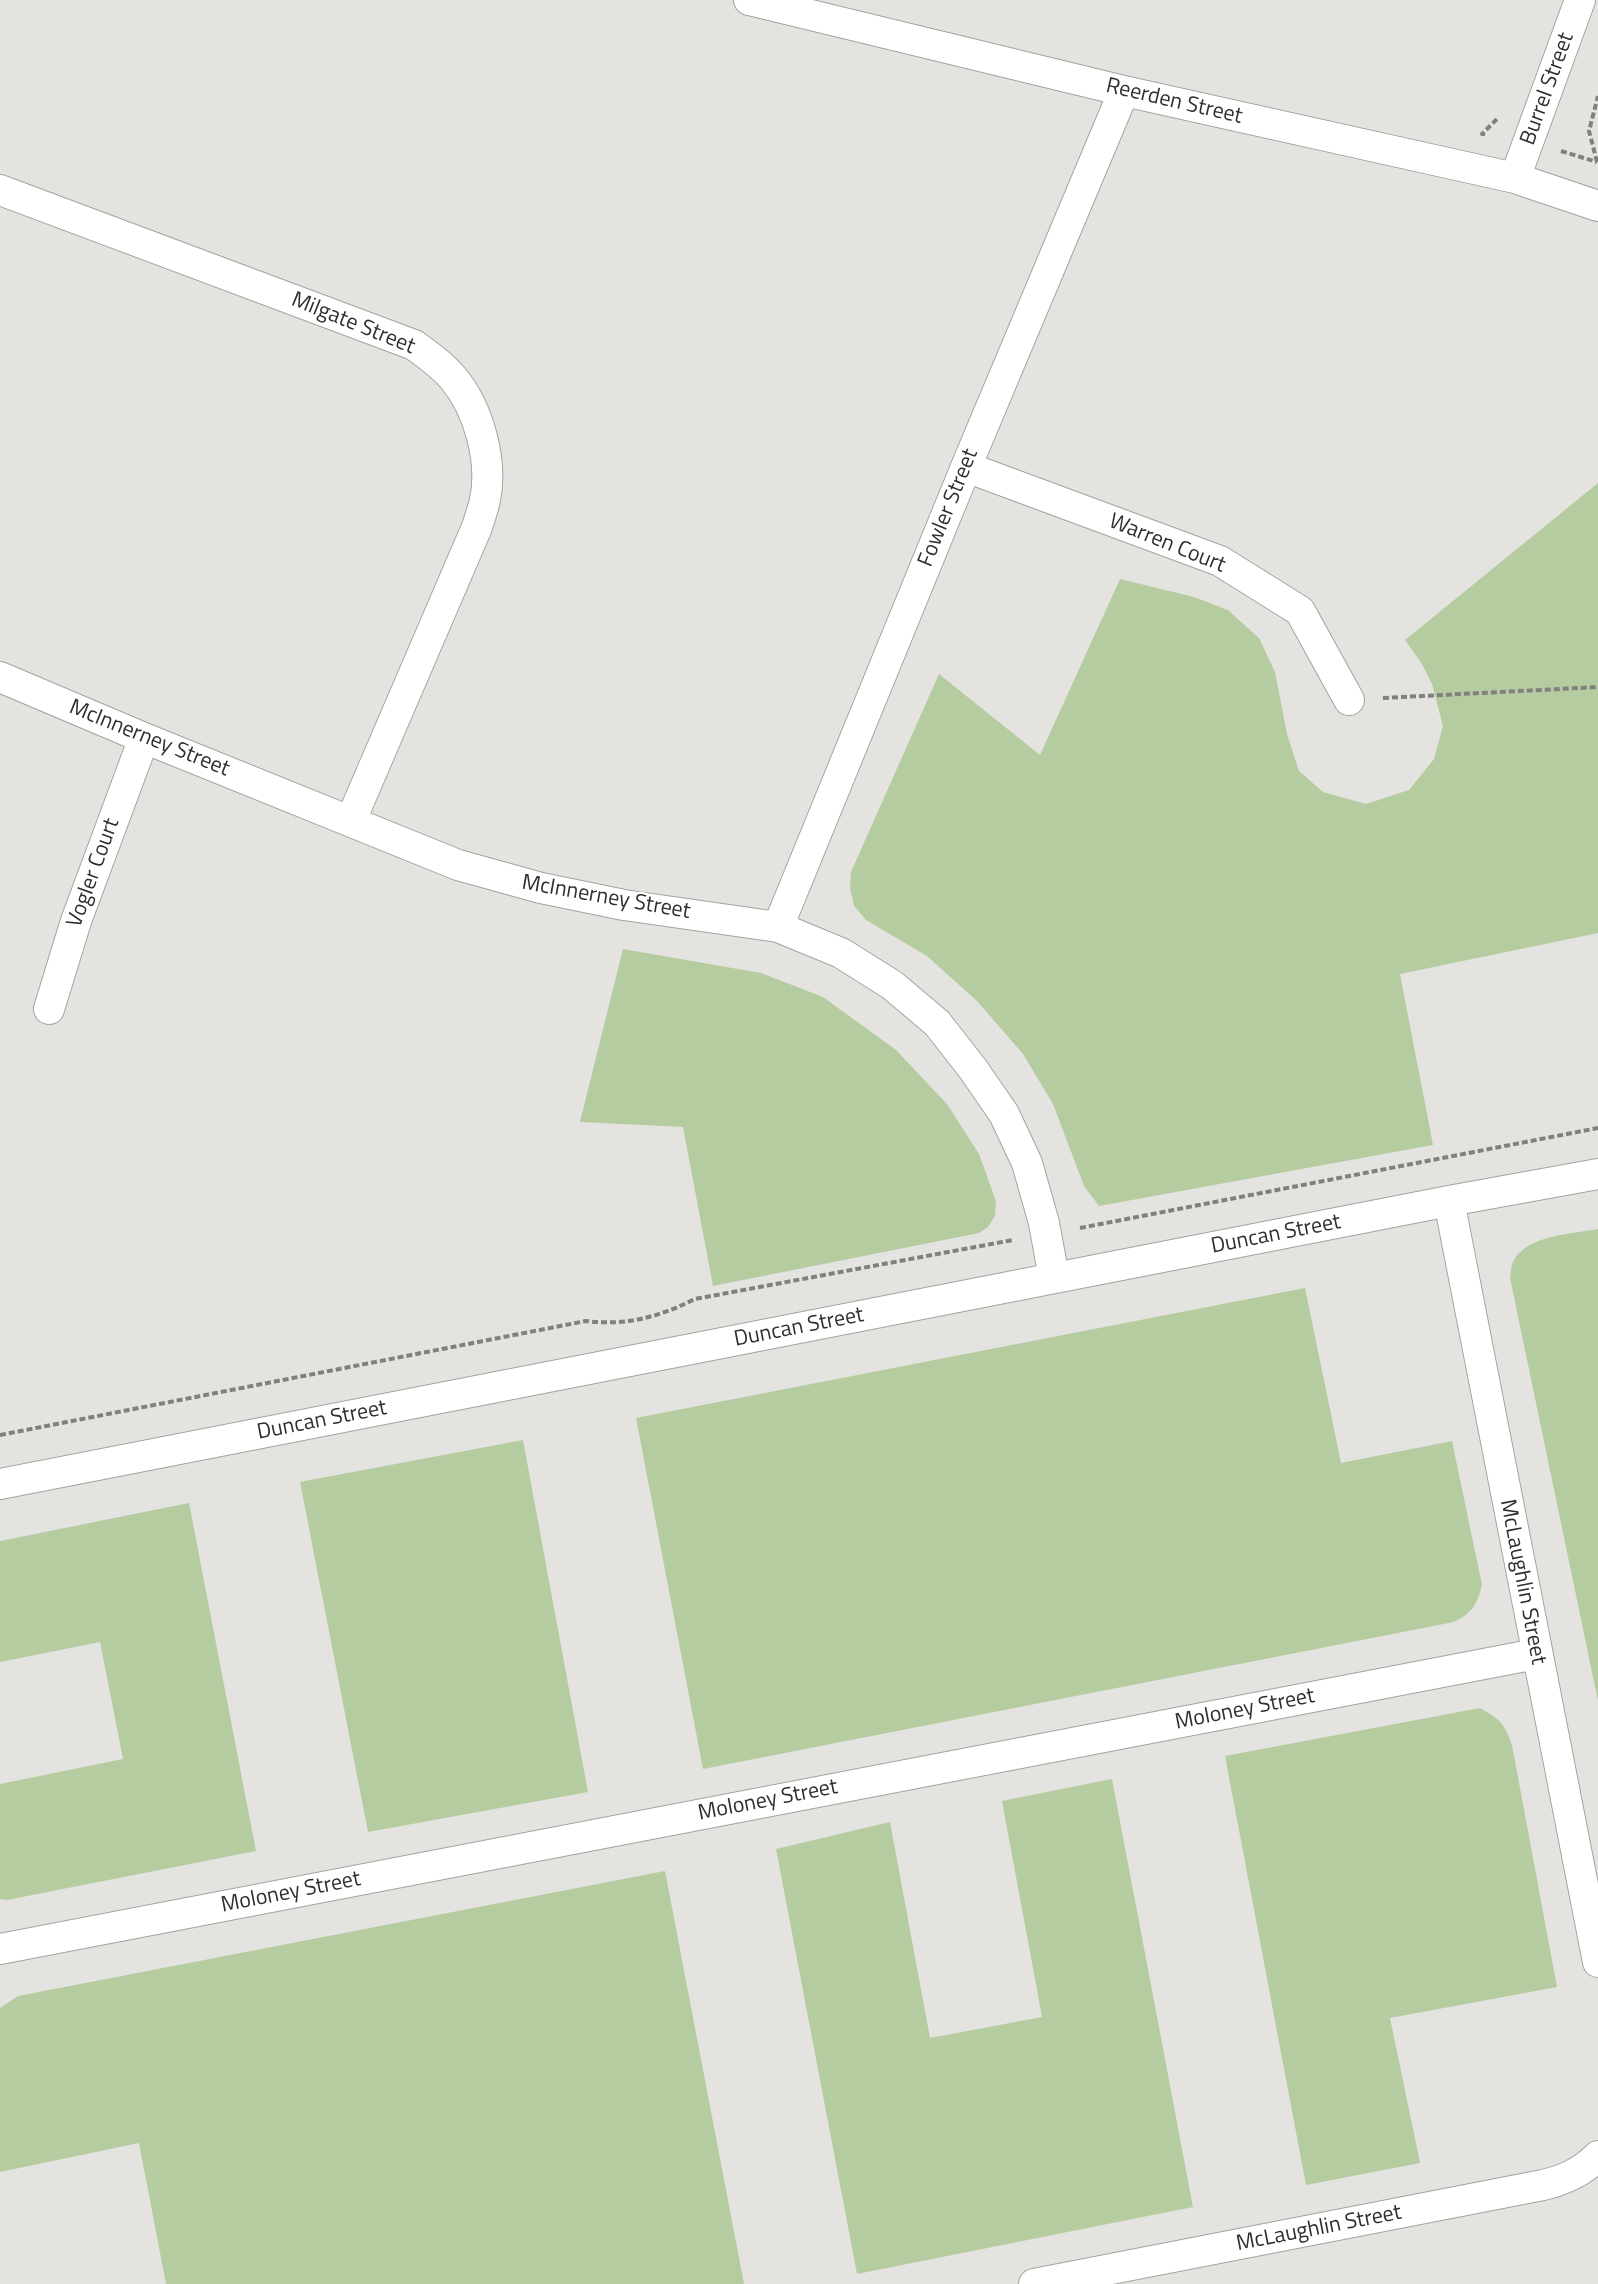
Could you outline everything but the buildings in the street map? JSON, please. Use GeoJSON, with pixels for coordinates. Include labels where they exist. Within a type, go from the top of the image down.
{"type":"FeatureCollection","features":[{"type":"Feature","properties":{"kind":"street","name":"Reerden Street"},"geometry":{"type":"LineString","coordinates":[[749,0],[1124,91],[1515,178],[1598,206]]}},
{"type":"Feature","properties":{"kind":"street","name":"Burrel Street"},"geometry":{"type":"LineString","coordinates":[[1515,178],[1580,0]]}},
{"type":"Feature","properties":{"kind":"street","name":"Fowler Street"},"geometry":{"type":"LineString","coordinates":[[778,927],[966,467],[1124,91]]}},
{"type":"Feature","properties":{"kind":"street","name":"Milgate Street"},"geometry":{"type":"LineString","coordinates":[[0,190],[414,345],[435,360],[454,379],[467,399],[484,448],[487,474],[485,499],[477,527],[351,820]]}},
{"type":"Feature","properties":{"kind":"street","name":"Warren Court"},"geometry":{"type":"LineString","coordinates":[[966,467],[1220,561],[1300,611],[1349,700]]}},
{"type":"Feature","properties":{"kind":"street","name":"McInnerney Street"},"geometry":{"type":"LineString","coordinates":[[0,677],[458,865],[541,888],[624,905],[778,927],[841,953],[892,985],[937,1023],[974,1069],[1004,1114],[1027,1163],[1046,1234],[1054,1278]]}},
{"type":"Feature","properties":{"kind":"street","name":"Vogler Court"},"geometry":{"type":"LineString","coordinates":[[50,1010],[76,921],[144,738]]}},
{"type":"Feature","properties":{"kind":"street","name":"Duncan Street"},"geometry":{"type":"LineString","coordinates":[[0,1484],[1449,1201],[1598,1174]]}},
{"type":"Feature","properties":{"kind":"street","name":"McLaughlin Street"},"geometry":{"type":"LineString","coordinates":[[1449,1201],[1598,1962]]}},
{"type":"Feature","properties":{"kind":"street","name":"Moloney Street"},"geometry":{"type":"LineString","coordinates":[[0,1949],[1536,1654]]}},
{"type":"Feature","properties":{"kind":"street","name":"McLaughlin Street"},"geometry":{"type":"LineString","coordinates":[[1034,2284],[1561,2181],[1579,2172],[1598,2156]]}},
{"type":"Feature","properties":{"kind":"path"},"geometry":{"type":"LineString","coordinates":[[1598,96],[1589,131],[1598,164]]}},
{"type":"Feature","properties":{"kind":"path"},"geometry":{"type":"LineString","coordinates":[[1349,700],[1598,687]]}},
{"type":"Feature","properties":{"kind":"path"},"geometry":{"type":"LineString","coordinates":[[0,1435],[586,1321],[611,1324],[667,1313],[694,1299],[1095,1226],[1598,1128]]}},
{"type":"Feature","properties":{"kind":"green space"},"geometry":{"type":"Polygon","coordinates":[[[1598,483],[1598,933],[1400,974],[1433,1145],[1099,1206],[1084,1186],[1053,1104],[1023,1054],[977,1001],[927,956],[866,920],[854,906],[850,888],[851,872],[939,674],[1040,755],[1120,579],[1194,597],[1228,610],[1259,638],[1275,672],[1287,734],[1299,771],[1323,792],[1366,804],[1409,790],[1434,759],[1443,726],[1432,684],[1422,664],[1405,640],[1598,483]]]}},
{"type":"Feature","properties":{"kind":"green space"},"geometry":{"type":"Polygon","coordinates":[[[623,949],[761,973],[823,997],[896,1050],[947,1104],[979,1154],[996,1201],[995,1216],[988,1227],[979,1233],[713,1286],[683,1127],[580,1122],[623,949]]]}},
{"type":"Feature","properties":{"kind":"green space"},"geometry":{"type":"Polygon","coordinates":[[[1598,1229],[1598,1701],[1510,1278],[1514,1260],[1529,1245],[1564,1234],[1598,1229]]]}},
{"type":"Feature","properties":{"kind":"green space"},"geometry":{"type":"Polygon","coordinates":[[[1305,1288],[1341,1463],[1452,1441],[1482,1585],[1476,1603],[1469,1612],[1454,1622],[703,1769],[636,1418],[1305,1288]]]}},
{"type":"Feature","properties":{"kind":"green space"},"geometry":{"type":"Polygon","coordinates":[[[523,1440],[588,1792],[368,1832],[300,1482],[523,1440]]]}},
{"type":"Feature","properties":{"kind":"green space"},"geometry":{"type":"Polygon","coordinates":[[[189,1503],[256,1851],[7,1900],[0,1899],[0,1784],[123,1759],[100,1642],[0,1662],[0,1541],[189,1503]]]}},
{"type":"Feature","properties":{"kind":"green space"},"geometry":{"type":"Polygon","coordinates":[[[1480,1708],[1501,1723],[1512,1745],[1557,1987],[1390,2018],[1420,2163],[1306,2185],[1225,1756],[1480,1708]]]}},
{"type":"Feature","properties":{"kind":"green space"},"geometry":{"type":"Polygon","coordinates":[[[1112,1779],[1193,2207],[857,2274],[776,1849],[890,1822],[930,2038],[1042,2017],[1002,1801],[1112,1779]]]}},
{"type":"Feature","properties":{"kind":"green space"},"geometry":{"type":"Polygon","coordinates":[[[665,1871],[744,2284],[166,2284],[139,2143],[0,2172],[0,2008],[18,1996],[665,1871]]]}}]}
